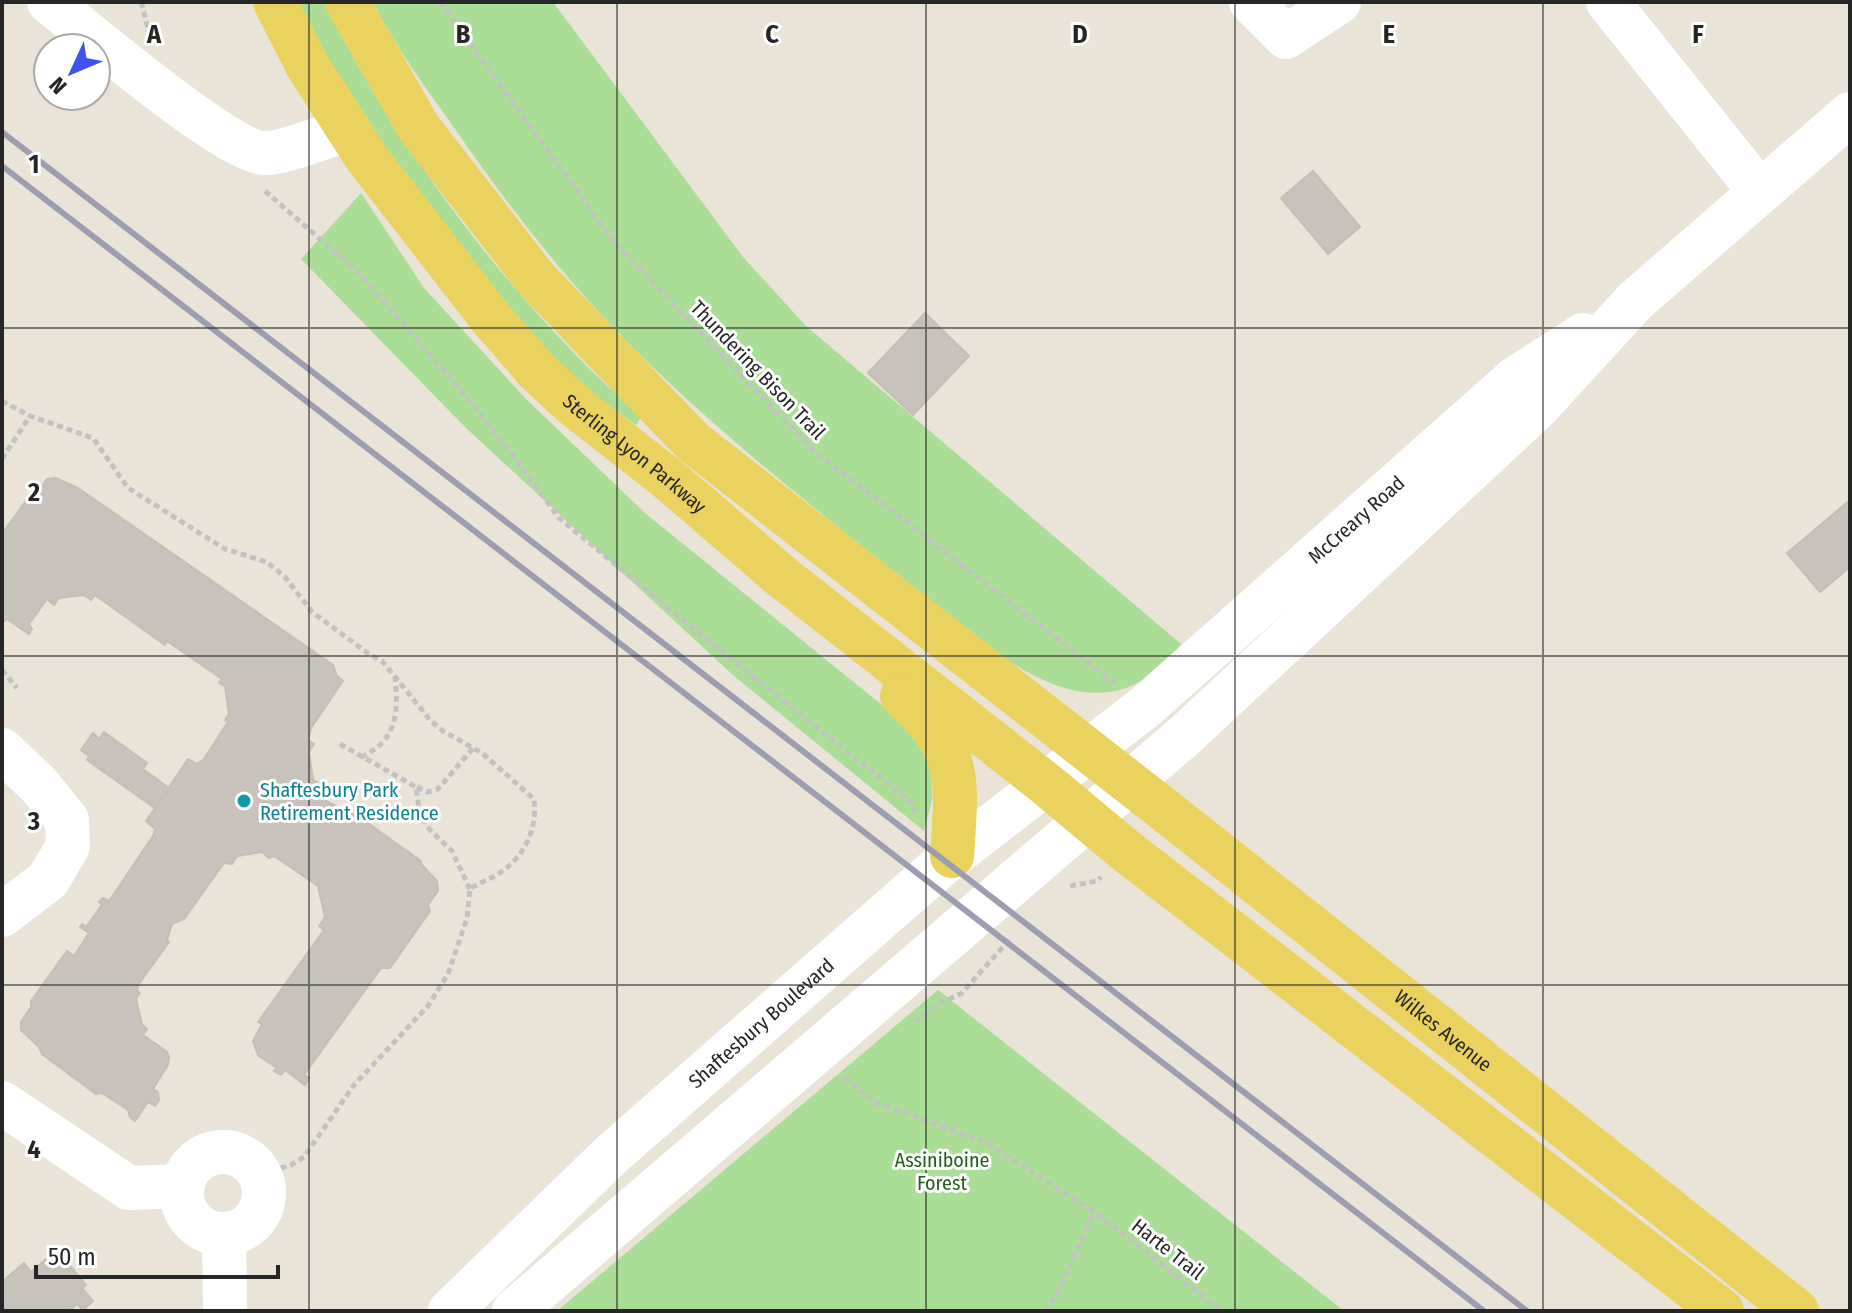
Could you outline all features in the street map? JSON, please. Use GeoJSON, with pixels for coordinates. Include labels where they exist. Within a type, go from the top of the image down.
{"type":"FeatureCollection","features":[{"type":"Feature","properties":{"kind":"main road","name":"Sterling Lyon Parkway"},"geometry":{"type":"LineString","coordinates":[[275,2],[307,65],[366,157],[490,317],[536,370],[576,407],[667,478],[781,576],[1088,819]]}},
{"type":"Feature","properties":{"kind":"main road"},"geometry":{"type":"LineString","coordinates":[[347,2],[419,128],[536,279],[693,442],[1088,752]]}},
{"type":"Feature","properties":{"kind":"main road"},"geometry":{"type":"LineString","coordinates":[[781,576],[838,639],[924,715],[946,747],[956,776],[943,865]]}},
{"type":"Feature","properties":{"kind":"main road","name":"Wilkes Avenue"},"geometry":{"type":"LineString","coordinates":[[1088,752],[1797,1311]]}},
{"type":"Feature","properties":{"kind":"main road"},"geometry":{"type":"LineString","coordinates":[[1088,819],[1722,1311]]}},
{"type":"Feature","properties":{"kind":"street"},"geometry":{"type":"LineString","coordinates":[[49,2],[209,127],[251,151],[267,154],[348,129]]}},
{"type":"Feature","properties":{"kind":"street"},"geometry":{"type":"LineString","coordinates":[[1251,2],[1286,37],[1339,2]]}},
{"type":"Feature","properties":{"kind":"street"},"geometry":{"type":"LineString","coordinates":[[1608,2],[1760,192]]}},
{"type":"Feature","properties":{"kind":"street","name":"McCreary Road"},"geometry":{"type":"LineString","coordinates":[[1128,783],[1194,727],[1538,407],[1635,301],[1850,114]]}},
{"type":"Feature","properties":{"kind":"street","name":"McCreary Road"},"geometry":{"type":"LineString","coordinates":[[1088,752],[1145,707],[1516,378],[1635,301]]}},
{"type":"Feature","properties":{"kind":"street"},"geometry":{"type":"LineString","coordinates":[[2,750],[39,785],[67,820],[68,846],[48,880],[2,915]]}},
{"type":"Feature","properties":{"kind":"street","name":"Shaftesbury Boulevard"},"geometry":{"type":"LineString","coordinates":[[450,1311],[611,1155],[943,865],[1088,752]]}},
{"type":"Feature","properties":{"kind":"street"},"geometry":{"type":"LineString","coordinates":[[514,1311],[1001,928],[1088,819],[1128,783]]}},
{"type":"Feature","properties":{"kind":"street"},"geometry":{"type":"LineString","coordinates":[[2,1103],[129,1188],[183,1186]]}},
{"type":"Feature","properties":{"kind":"street"},"geometry":{"type":"LineString","coordinates":[[218,1152],[243,1157],[253,1164],[265,1193],[260,1213],[245,1229],[224,1234],[207,1232],[190,1218],[183,1203],[183,1186],[192,1165],[218,1152]]}},
{"type":"Feature","properties":{"kind":"street"},"geometry":{"type":"LineString","coordinates":[[224,1234],[227,1310]]}},
{"type":"Feature","properties":{"kind":"path"},"geometry":{"type":"LineString","coordinates":[[141,2],[152,43]]}},
{"type":"Feature","properties":{"kind":"path","name":"Thundering Bison Trail"},"geometry":{"type":"LineString","coordinates":[[440,2],[615,243],[814,451],[1124,690]]}},
{"type":"Feature","properties":{"kind":"path"},"geometry":{"type":"LineString","coordinates":[[262,189],[359,273],[467,398],[559,518],[911,802],[926,840],[943,865]]}},
{"type":"Feature","properties":{"kind":"path"},"geometry":{"type":"LineString","coordinates":[[2,401],[30,416],[93,438],[128,488],[225,549],[267,562],[285,577],[312,612],[382,661],[431,721],[517,781],[534,799],[536,812],[523,853],[512,865],[470,889]]}},
{"type":"Feature","properties":{"kind":"path"},"geometry":{"type":"LineString","coordinates":[[2,459],[30,416]]}},
{"type":"Feature","properties":{"kind":"path"},"geometry":{"type":"LineString","coordinates":[[2,670],[17,688]]}},
{"type":"Feature","properties":{"kind":"path"},"geometry":{"type":"LineString","coordinates":[[360,757],[377,749],[387,738],[394,722],[398,703],[395,674]]}},
{"type":"Feature","properties":{"kind":"path"},"geometry":{"type":"LineString","coordinates":[[340,744],[427,792],[438,789],[473,748]]}},
{"type":"Feature","properties":{"kind":"path"},"geometry":{"type":"LineString","coordinates":[[259,1175],[291,1165],[304,1157],[354,1085],[428,1006],[452,964],[467,918],[470,889],[452,851],[430,830],[420,815],[416,787]]}},
{"type":"Feature","properties":{"kind":"path"},"geometry":{"type":"LineString","coordinates":[[1065,887],[1097,881]]}},
{"type":"Feature","properties":{"kind":"path"},"geometry":{"type":"LineString","coordinates":[[913,1022],[937,1005],[962,993],[1001,928]]}},
{"type":"Feature","properties":{"kind":"path","name":"Harte Trail"},"geometry":{"type":"LineString","coordinates":[[855,1067],[843,1076],[874,1102],[983,1141],[1094,1212],[1222,1311]]}},
{"type":"Feature","properties":{"kind":"path"},"geometry":{"type":"LineString","coordinates":[[1045,1311],[1056,1297],[1094,1212]]}},
{"type":"Feature","properties":{"kind":"green space"},"geometry":{"type":"Polygon","coordinates":[[[296,2],[324,2],[376,96],[436,187],[539,315],[641,417],[636,425],[592,394],[544,348],[418,196],[353,102],[296,2]]]}},
{"type":"Feature","properties":{"kind":"green space"},"geometry":{"type":"Polygon","coordinates":[[[373,2],[553,2],[743,257],[806,326],[1181,644],[1162,666],[1141,681],[1120,690],[1098,693],[1076,691],[1053,684],[1006,659],[874,556],[702,413],[604,318],[502,194],[411,67],[373,2]]]}},
{"type":"Feature","properties":{"kind":"green space"},"geometry":{"type":"Polygon","coordinates":[[[361,193],[424,288],[526,399],[645,513],[914,731],[931,765],[932,800],[924,831],[734,676],[465,427],[301,259],[361,193]]]}},
{"type":"Feature","properties":{"kind":"green space","name":"Assiniboine Forest"},"geometry":{"type":"Polygon","coordinates":[[[938,990],[1344,1311],[557,1311],[938,990]]]}},
{"type":"Feature","properties":{"kind":"building"},"geometry":{"type":"Polygon","coordinates":[[[1313,171],[1360,227],[1328,254],[1281,198],[1313,171]]]}},
{"type":"Feature","properties":{"kind":"building"},"geometry":{"type":"Polygon","coordinates":[[[925,313],[969,356],[913,415],[868,373],[925,313]]]}},
{"type":"Feature","properties":{"kind":"building","name":"Shaftesbury Park Retirement Residence"},"geometry":{"type":"Polygon","coordinates":[[[56,478],[78,488],[333,665],[337,676],[343,681],[311,728],[308,740],[314,744],[309,752],[313,780],[323,785],[316,794],[348,814],[355,814],[421,861],[437,881],[438,891],[428,905],[430,911],[390,968],[381,968],[304,1075],[309,1078],[305,1085],[285,1070],[281,1075],[274,1071],[277,1068],[258,1055],[253,1041],[262,1024],[258,1022],[324,930],[319,926],[325,917],[318,886],[274,856],[269,858],[262,852],[237,856],[232,864],[224,863],[184,919],[172,924],[169,942],[138,985],[137,991],[140,993],[136,998],[142,1025],[147,1029],[143,1035],[167,1052],[169,1058],[153,1089],[158,1092],[159,1100],[155,1106],[148,1102],[135,1121],[128,1110],[102,1093],[96,1094],[42,1054],[21,1030],[21,1022],[31,1007],[31,1001],[67,951],[74,956],[89,933],[80,927],[82,924],[86,927],[102,905],[99,902],[103,898],[109,901],[153,836],[155,829],[146,821],[188,759],[197,764],[203,760],[228,722],[225,720],[229,714],[225,686],[219,683],[222,679],[167,641],[165,645],[95,595],[91,600],[84,595],[59,598],[54,605],[47,599],[29,624],[32,629],[29,634],[7,619],[2,623],[2,534],[30,495],[36,495],[47,479],[56,478]]]}},
{"type":"Feature","properties":{"kind":"building"},"geometry":{"type":"Polygon","coordinates":[[[1850,500],[1850,567],[1820,592],[1787,553],[1850,500]]]}},
{"type":"Feature","properties":{"kind":"building"},"geometry":{"type":"Polygon","coordinates":[[[104,732],[147,763],[143,769],[169,788],[155,808],[87,760],[89,756],[81,750],[93,733],[99,739],[104,732]]]}},
{"type":"Feature","properties":{"kind":"building"},"geometry":{"type":"Polygon","coordinates":[[[57,1250],[86,1285],[82,1288],[93,1301],[83,1310],[77,1304],[69,1311],[2,1311],[2,1282],[24,1263],[31,1272],[57,1250]]]}},
{"type":"Feature","properties":{"kind":"railway"},"geometry":{"type":"LineString","coordinates":[[2,132],[1527,1311]]}},
{"type":"Feature","properties":{"kind":"railway"},"geometry":{"type":"LineString","coordinates":[[2,166],[1484,1311]]}},
{"type":"Feature","properties":{"kind":"place","name":"Shaftesbury Park Retirement Residence"},"geometry":{"type":"Point","coordinates":[244,801]}}]}
